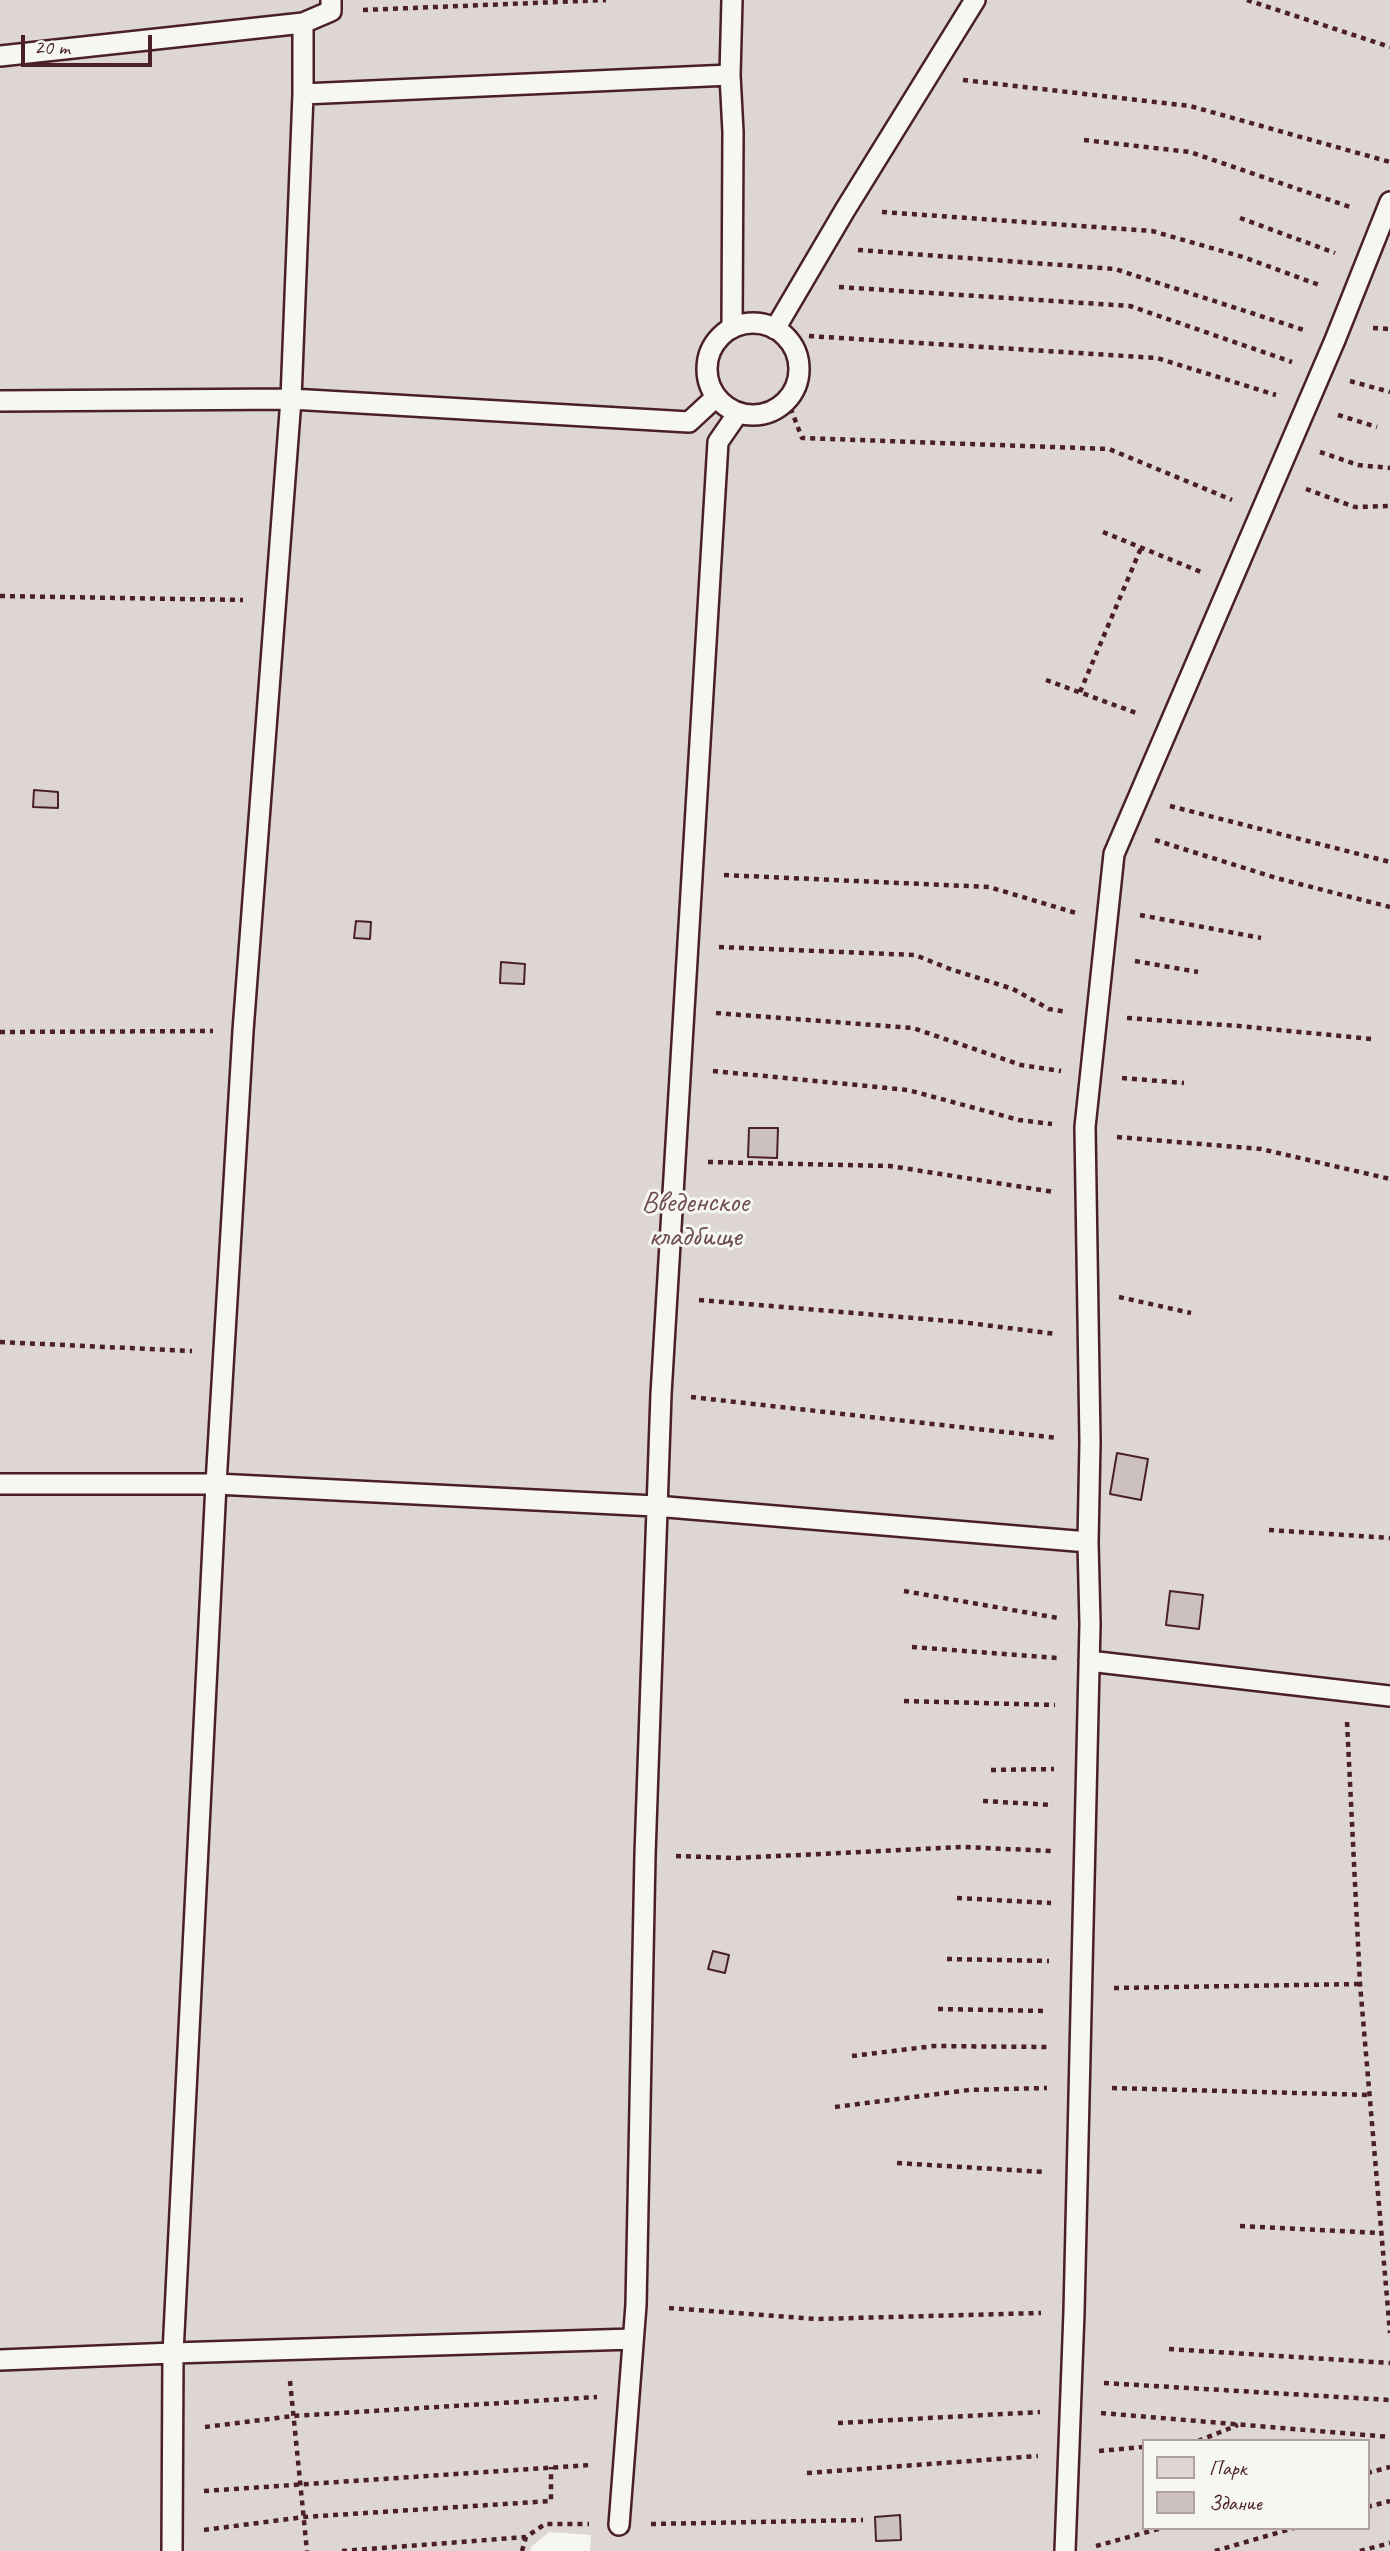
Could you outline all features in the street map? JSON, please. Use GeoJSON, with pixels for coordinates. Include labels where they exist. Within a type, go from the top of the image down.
{"type":"FeatureCollection","features":[{"type":"Feature","properties":{"kind":"lane"},"geometry":{"type":"LineString","coordinates":[[732,0],[732,328]]}},
{"type":"Feature","properties":{"kind":"lane"},"geometry":{"type":"LineString","coordinates":[[779,332],[823,247],[975,0]]}},
{"type":"Feature","properties":{"kind":"lane"},"geometry":{"type":"LineString","coordinates":[[0,56],[303,23],[331,6]]}},
{"type":"Feature","properties":{"kind":"lane"},"geometry":{"type":"LineString","coordinates":[[172,2543],[173,2353],[216,1484],[243,1031],[291,399],[303,94],[303,23]]}},
{"type":"Feature","properties":{"kind":"lane"},"geometry":{"type":"LineString","coordinates":[[303,94],[730,75]]}},
{"type":"Feature","properties":{"kind":"lane"},"geometry":{"type":"LineString","coordinates":[[1065,2551],[1074,2312],[1090,1624],[1085,1131],[1114,854],[1335,341],[1387,210]]}},
{"type":"Feature","properties":{"kind":"lane"},"geometry":{"type":"LineString","coordinates":[[758,323],[779,332],[794,349],[799,366],[796,384],[787,399],[781,406],[765,414],[738,413],[730,409],[716,397],[708,381],[709,354],[718,339],[732,328],[758,323]]}},
{"type":"Feature","properties":{"kind":"lane"},"geometry":{"type":"LineString","coordinates":[[0,401],[291,399],[689,422],[716,397]]}},
{"type":"Feature","properties":{"kind":"lane"},"geometry":{"type":"LineString","coordinates":[[619,2525],[636,2305],[645,1855],[655,1506],[661,1394],[718,442],[738,413]]}},
{"type":"Feature","properties":{"kind":"lane"},"geometry":{"type":"LineString","coordinates":[[0,1484],[216,1484],[655,1506],[1088,1542]]}},
{"type":"Feature","properties":{"kind":"lane"},"geometry":{"type":"LineString","coordinates":[[1089,1661],[1390,1696]]}},
{"type":"Feature","properties":{"kind":"lane"},"geometry":{"type":"LineString","coordinates":[[0,2360],[633,2339]]}},
{"type":"Feature","properties":{"kind":"path"},"geometry":{"type":"LineString","coordinates":[[331,6],[606,0]]}},
{"type":"Feature","properties":{"kind":"path"},"geometry":{"type":"LineString","coordinates":[[1247,0],[1390,47]]}},
{"type":"Feature","properties":{"kind":"path"},"geometry":{"type":"LineString","coordinates":[[927,76],[1190,106],[1390,162]]}},
{"type":"Feature","properties":{"kind":"path"},"geometry":{"type":"LineString","coordinates":[[1084,140],[1190,152],[1387,210]]}},
{"type":"Feature","properties":{"kind":"path"},"geometry":{"type":"LineString","coordinates":[[845,210],[1152,231],[1243,257],[1352,298]]}},
{"type":"Feature","properties":{"kind":"path"},"geometry":{"type":"LineString","coordinates":[[1240,218],[1365,264]]}},
{"type":"Feature","properties":{"kind":"path"},"geometry":{"type":"LineString","coordinates":[[823,247],[1115,269],[1335,341]]}},
{"type":"Feature","properties":{"kind":"path"},"geometry":{"type":"LineString","coordinates":[[803,285],[1130,306],[1321,372],[1390,392]]}},
{"type":"Feature","properties":{"kind":"path"},"geometry":{"type":"LineString","coordinates":[[779,332],[1157,358],[1377,427]]}},
{"type":"Feature","properties":{"kind":"path"},"geometry":{"type":"LineString","coordinates":[[787,399],[802,438],[1109,449],[1262,512]]}},
{"type":"Feature","properties":{"kind":"path"},"geometry":{"type":"LineString","coordinates":[[1292,442],[1358,465],[1390,468]]}},
{"type":"Feature","properties":{"kind":"path"},"geometry":{"type":"LineString","coordinates":[[1276,479],[1355,507],[1390,506]]}},
{"type":"Feature","properties":{"kind":"path"},"geometry":{"type":"LineString","coordinates":[[1103,532],[1231,584]]}},
{"type":"Feature","properties":{"kind":"path"},"geometry":{"type":"LineString","coordinates":[[1080,692],[1141,548]]}},
{"type":"Feature","properties":{"kind":"path"},"geometry":{"type":"LineString","coordinates":[[0,596],[275,601]]}},
{"type":"Feature","properties":{"kind":"path"},"geometry":{"type":"LineString","coordinates":[[1046,680],[1169,726]]}},
{"type":"Feature","properties":{"kind":"path"},"geometry":{"type":"LineString","coordinates":[[1138,798],[1390,862]]}},
{"type":"Feature","properties":{"kind":"path"},"geometry":{"type":"LineString","coordinates":[[1125,830],[1276,878],[1390,907]]}},
{"type":"Feature","properties":{"kind":"path"},"geometry":{"type":"LineString","coordinates":[[692,873],[989,887],[1070,912],[1108,913],[1261,937]]}},
{"type":"Feature","properties":{"kind":"path"},"geometry":{"type":"LineString","coordinates":[[688,945],[915,955],[1013,989],[1049,1009],[1097,1017],[1239,1026],[1371,1039]]}},
{"type":"Feature","properties":{"kind":"path"},"geometry":{"type":"LineString","coordinates":[[1103,956],[1198,972]]}},
{"type":"Feature","properties":{"kind":"path"},"geometry":{"type":"LineString","coordinates":[[684,1010],[913,1028],[1021,1065],[1090,1076],[1184,1083]]}},
{"type":"Feature","properties":{"kind":"path"},"geometry":{"type":"LineString","coordinates":[[0,1032],[243,1031]]}},
{"type":"Feature","properties":{"kind":"path"},"geometry":{"type":"LineString","coordinates":[[680,1068],[908,1090],[1019,1120],[1085,1131],[1261,1149],[1390,1179]]}},
{"type":"Feature","properties":{"kind":"path"},"geometry":{"type":"LineString","coordinates":[[675,1161],[890,1166],[1086,1197]]}},
{"type":"Feature","properties":{"kind":"path"},"geometry":{"type":"LineString","coordinates":[[1088,1291],[1191,1312]]}},
{"type":"Feature","properties":{"kind":"path"},"geometry":{"type":"LineString","coordinates":[[667,1298],[961,1322],[1088,1338]]}},
{"type":"Feature","properties":{"kind":"path"},"geometry":{"type":"LineString","coordinates":[[0,1342],[225,1353]]}},
{"type":"Feature","properties":{"kind":"path"},"geometry":{"type":"LineString","coordinates":[[661,1394],[1090,1442]]}},
{"type":"Feature","properties":{"kind":"path"},"geometry":{"type":"LineString","coordinates":[[1269,1530],[1390,1538]]}},
{"type":"Feature","properties":{"kind":"path"},"geometry":{"type":"LineString","coordinates":[[904,1591],[1090,1624]]}},
{"type":"Feature","properties":{"kind":"path"},"geometry":{"type":"LineString","coordinates":[[912,1647],[1089,1661]]}},
{"type":"Feature","properties":{"kind":"path"},"geometry":{"type":"LineString","coordinates":[[1346,1689],[1360,1984],[1390,2333]]}},
{"type":"Feature","properties":{"kind":"path"},"geometry":{"type":"LineString","coordinates":[[904,1701],[1088,1706]]}},
{"type":"Feature","properties":{"kind":"path"},"geometry":{"type":"LineString","coordinates":[[991,1770],[1086,1769]]}},
{"type":"Feature","properties":{"kind":"path"},"geometry":{"type":"LineString","coordinates":[[983,1801],[1085,1807]]}},
{"type":"Feature","properties":{"kind":"path"},"geometry":{"type":"LineString","coordinates":[[645,1855],[737,1858],[963,1847],[1084,1852]]}},
{"type":"Feature","properties":{"kind":"path"},"geometry":{"type":"LineString","coordinates":[[957,1898],[1083,1905]]}},
{"type":"Feature","properties":{"kind":"path"},"geometry":{"type":"LineString","coordinates":[[947,1959],[1082,1962]]}},
{"type":"Feature","properties":{"kind":"path"},"geometry":{"type":"LineString","coordinates":[[1081,1988],[1240,1988],[1360,1984]]}},
{"type":"Feature","properties":{"kind":"path"},"geometry":{"type":"LineString","coordinates":[[938,2009],[1081,2012]]}},
{"type":"Feature","properties":{"kind":"path"},"geometry":{"type":"LineString","coordinates":[[852,2056],[934,2046],[1080,2048]]}},
{"type":"Feature","properties":{"kind":"path"},"geometry":{"type":"LineString","coordinates":[[835,2108],[969,2090],[1079,2087],[1370,2095]]}},
{"type":"Feature","properties":{"kind":"path"},"geometry":{"type":"LineString","coordinates":[[897,2164],[1077,2174]]}},
{"type":"Feature","properties":{"kind":"path"},"geometry":{"type":"LineString","coordinates":[[1240,2226],[1382,2233]]}},
{"type":"Feature","properties":{"kind":"path"},"geometry":{"type":"LineString","coordinates":[[636,2305],[816,2319],[1074,2312]]}},
{"type":"Feature","properties":{"kind":"path"},"geometry":{"type":"LineString","coordinates":[[286,2349],[307,2551]]}},
{"type":"Feature","properties":{"kind":"path"},"geometry":{"type":"LineString","coordinates":[[1169,2349],[1390,2363]]}},
{"type":"Feature","properties":{"kind":"path"},"geometry":{"type":"LineString","coordinates":[[1071,2381],[1390,2400]]}},
{"type":"Feature","properties":{"kind":"path"},"geometry":{"type":"LineString","coordinates":[[173,2431],[293,2416],[629,2395]]}},
{"type":"Feature","properties":{"kind":"path"},"geometry":{"type":"LineString","coordinates":[[838,2423],[1070,2410],[1390,2437]]}},
{"type":"Feature","properties":{"kind":"path"},"geometry":{"type":"LineString","coordinates":[[1203,2439],[1239,2425]]}},
{"type":"Feature","properties":{"kind":"path"},"geometry":{"type":"LineString","coordinates":[[807,2473],[1142,2447]]}},
{"type":"Feature","properties":{"kind":"path"},"geometry":{"type":"LineString","coordinates":[[172,2494],[624,2462]]}},
{"type":"Feature","properties":{"kind":"path"},"geometry":{"type":"LineString","coordinates":[[172,2543],[304,2517],[551,2501],[551,2467]]}},
{"type":"Feature","properties":{"kind":"path"},"geometry":{"type":"LineString","coordinates":[[1369,2472],[1390,2467]]}},
{"type":"Feature","properties":{"kind":"path"},"geometry":{"type":"LineString","coordinates":[[1369,2506],[1390,2501]]}},
{"type":"Feature","properties":{"kind":"path"},"geometry":{"type":"LineString","coordinates":[[342,2551],[526,2537],[545,2524],[863,2520]]}},
{"type":"Feature","properties":{"kind":"path"},"geometry":{"type":"LineString","coordinates":[[1090,2548],[1155,2530]]}},
{"type":"Feature","properties":{"kind":"path"},"geometry":{"type":"LineString","coordinates":[[1215,2551],[1287,2530]]}},
{"type":"Feature","properties":{"kind":"path"},"geometry":{"type":"LineString","coordinates":[[522,2551],[526,2537]]}},
{"type":"Feature","properties":{"kind":"path"},"geometry":{"type":"LineString","coordinates":[[1360,2551],[1390,2543]]}},
{"type":"Feature","properties":{"kind":"green space","name":"Введенское кладбище"},"geometry":{"type":"Polygon","coordinates":[[[0,0],[1390,0],[1390,2551],[590,2551],[591,2535],[549,2532],[532,2546],[530,2551],[0,2551],[0,0]]]}},
{"type":"Feature","properties":{"kind":"building"},"geometry":{"type":"Polygon","coordinates":[[[34,790],[58,792],[58,808],[33,807],[34,790]]]}},
{"type":"Feature","properties":{"kind":"building"},"geometry":{"type":"Polygon","coordinates":[[[356,921],[371,922],[370,939],[354,938],[356,921]]]}},
{"type":"Feature","properties":{"kind":"building"},"geometry":{"type":"Polygon","coordinates":[[[501,962],[525,964],[524,984],[500,983],[501,962]]]}},
{"type":"Feature","properties":{"kind":"building"},"geometry":{"type":"Polygon","coordinates":[[[749,1128],[778,1128],[777,1158],[748,1157],[749,1128]]]}},
{"type":"Feature","properties":{"kind":"building"},"geometry":{"type":"Polygon","coordinates":[[[1117,1453],[1148,1459],[1141,1500],[1110,1494],[1117,1453]]]}},
{"type":"Feature","properties":{"kind":"building"},"geometry":{"type":"Polygon","coordinates":[[[1170,1591],[1203,1595],[1199,1629],[1166,1625],[1170,1591]]]}},
{"type":"Feature","properties":{"kind":"building"},"geometry":{"type":"Polygon","coordinates":[[[713,1951],[729,1955],[725,1973],[708,1969],[713,1951]]]}},
{"type":"Feature","properties":{"kind":"building"},"geometry":{"type":"Polygon","coordinates":[[[900,2515],[901,2540],[876,2541],[875,2517],[900,2515]]]}}]}
